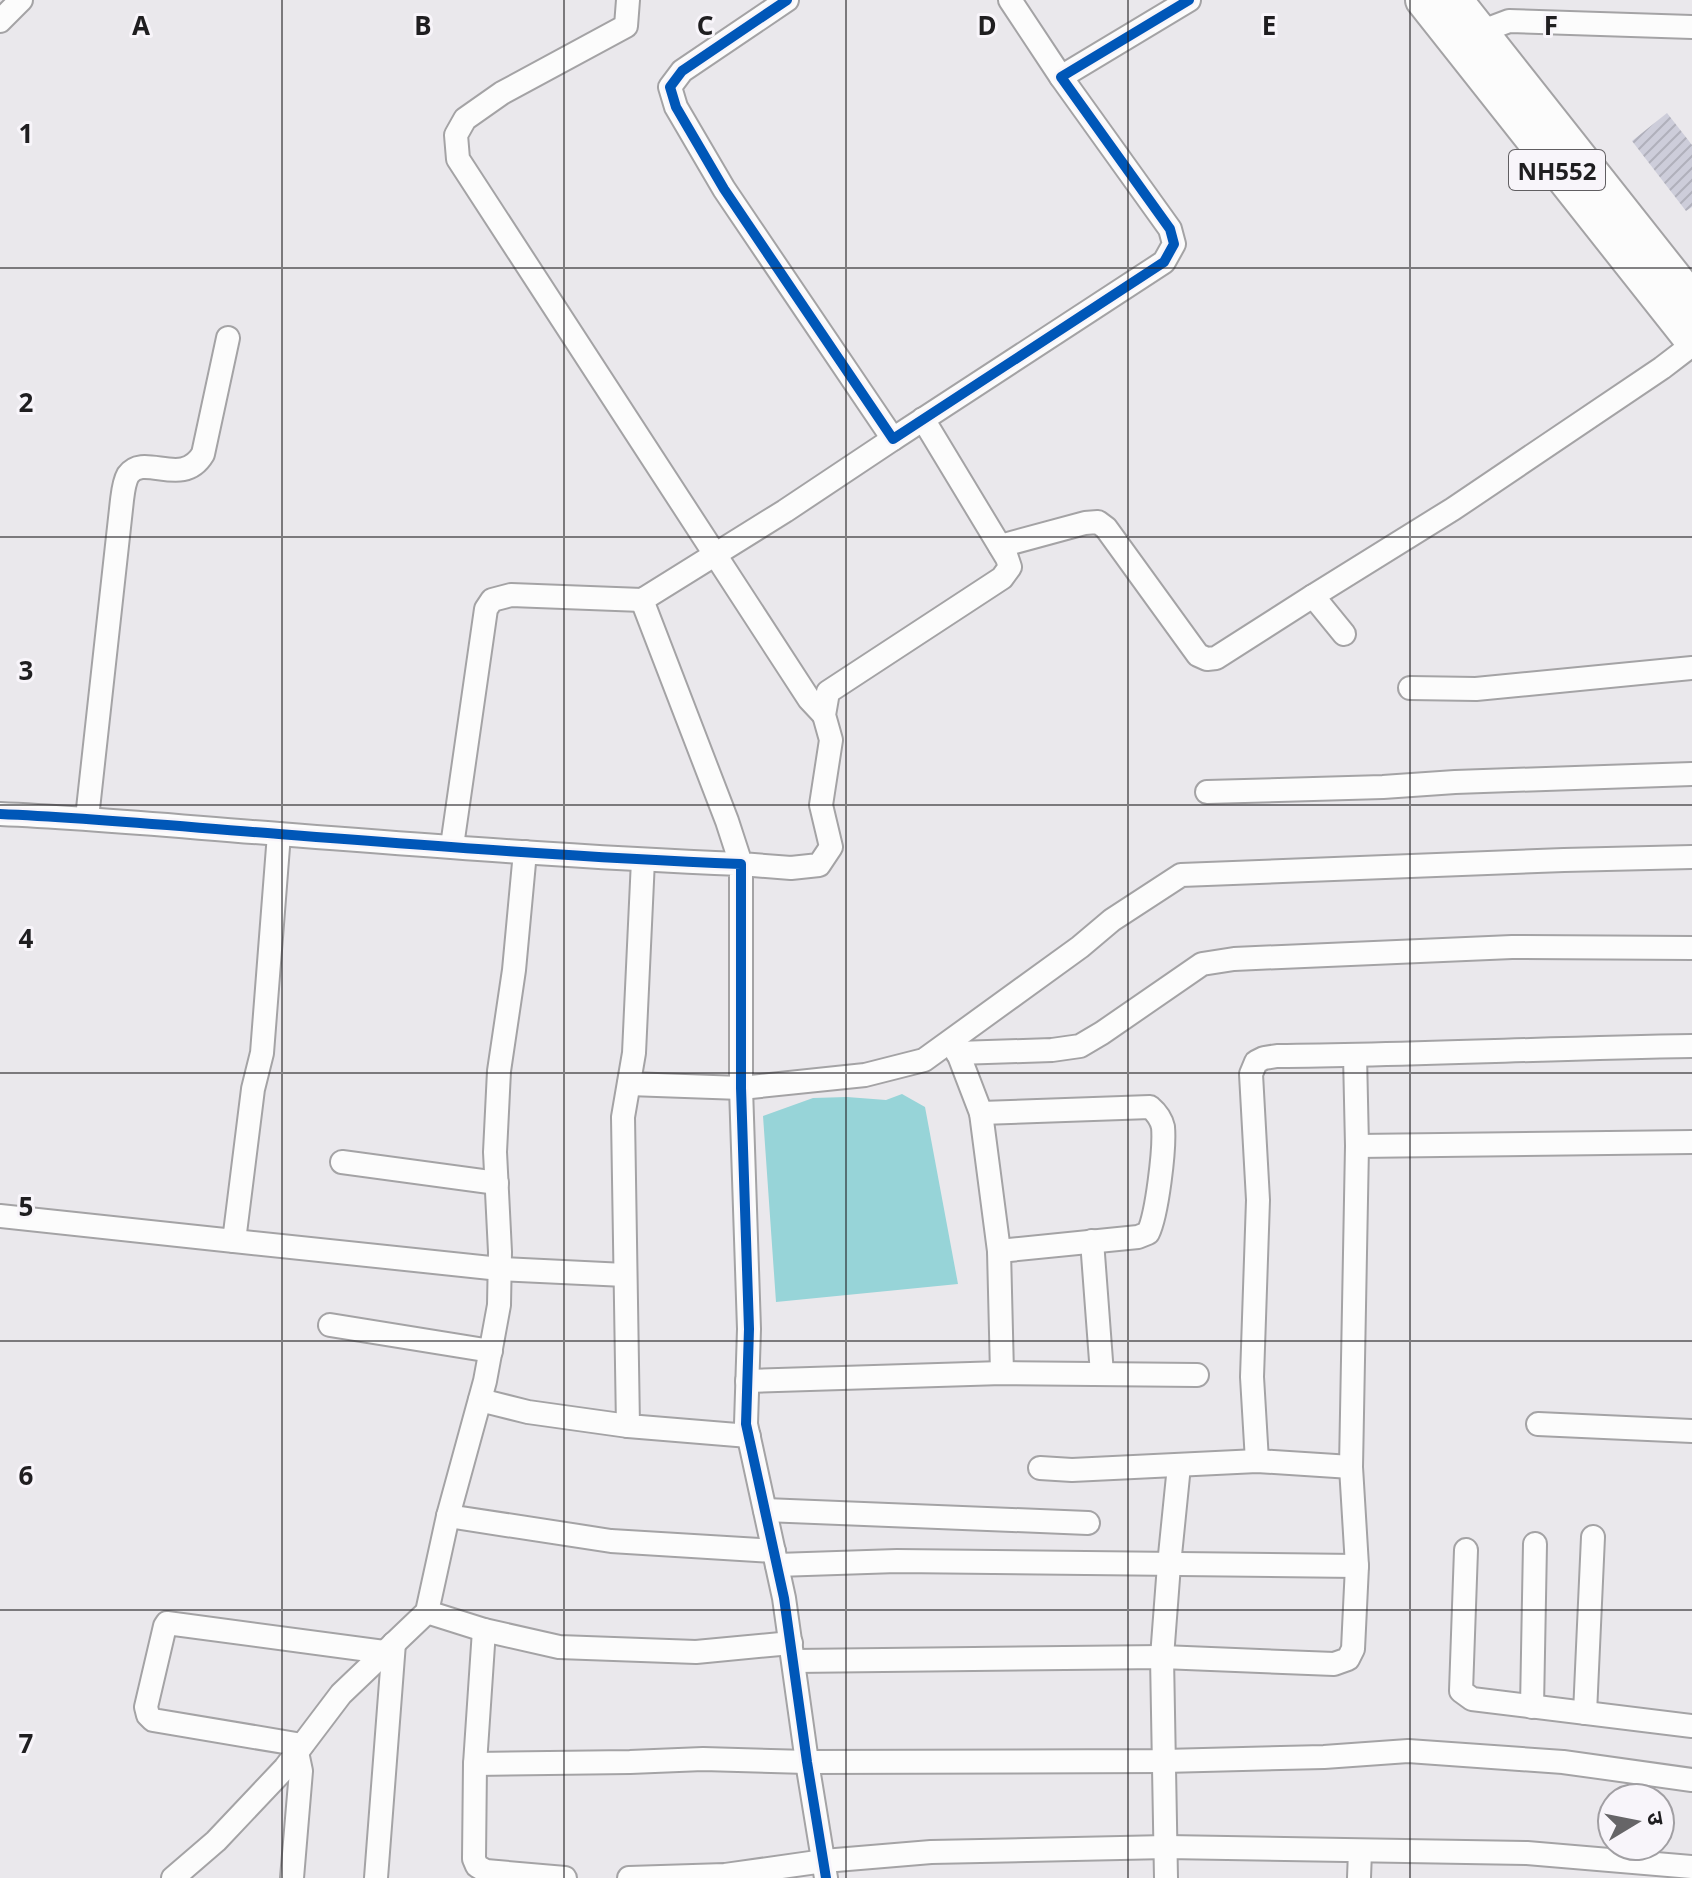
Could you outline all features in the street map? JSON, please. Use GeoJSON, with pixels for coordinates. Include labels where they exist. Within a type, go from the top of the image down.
{"type":"FeatureCollection","features":[{"type":"Feature","properties":{"kind":"highway","name":"NH552"},"geometry":{"type":"LineString","coordinates":[[1423,0],[1692,342]]}},
{"type":"Feature","properties":{"kind":"highway","name":"NH552"},"geometry":{"type":"LineString","coordinates":[[1455,0],[1686,286]]}},
{"type":"Feature","properties":{"kind":"street"},"geometry":{"type":"LineString","coordinates":[[0,21],[21,0]]}},
{"type":"Feature","properties":{"kind":"street"},"geometry":{"type":"LineString","coordinates":[[628,0],[626,26],[502,93],[465,119],[456,135],[458,159],[809,699],[824,715]]}},
{"type":"Feature","properties":{"kind":"street"},"geometry":{"type":"LineString","coordinates":[[787,0],[682,71],[670,87],[676,107],[724,189],[893,439]]}},
{"type":"Feature","properties":{"kind":"street"},"geometry":{"type":"LineString","coordinates":[[452,846],[486,609],[492,600],[511,595],[642,600],[785,511],[1164,262],[1174,244],[1170,229],[1010,0]]}},
{"type":"Feature","properties":{"kind":"street"},"geometry":{"type":"LineString","coordinates":[[1061,77],[1189,0]]}},
{"type":"Feature","properties":{"kind":"street"},"geometry":{"type":"LineString","coordinates":[[1480,32],[1509,21],[1692,27]]}},
{"type":"Feature","properties":{"kind":"street"},"geometry":{"type":"LineString","coordinates":[[87,818],[120,515],[127,477],[140,467],[179,470],[198,463],[203,454],[228,338]]}},
{"type":"Feature","properties":{"kind":"street"},"geometry":{"type":"LineString","coordinates":[[1000,546],[1098,522],[1106,528],[1198,655],[1207,659],[1216,658],[1453,509],[1662,368],[1692,342]]}},
{"type":"Feature","properties":{"kind":"street"},"geometry":{"type":"LineString","coordinates":[[0,814],[643,860],[791,868],[819,865],[831,847],[821,805],[831,740],[824,715],[828,692],[1002,578],[1010,567],[923,419]]}},
{"type":"Feature","properties":{"kind":"street"},"geometry":{"type":"LineString","coordinates":[[1313,596],[1344,634]]}},
{"type":"Feature","properties":{"kind":"street"},"geometry":{"type":"LineString","coordinates":[[642,600],[741,864],[741,1088],[749,1329],[746,1424],[792,1652],[825,1869]]}},
{"type":"Feature","properties":{"kind":"street"},"geometry":{"type":"LineString","coordinates":[[1410,688],[1476,689],[1692,668]]}},
{"type":"Feature","properties":{"kind":"street"},"geometry":{"type":"LineString","coordinates":[[1207,792],[1692,774]]}},
{"type":"Feature","properties":{"kind":"street"},"geometry":{"type":"LineString","coordinates":[[234,1241],[253,1089],[262,1053],[279,834]]}},
{"type":"Feature","properties":{"kind":"street"},"geometry":{"type":"LineString","coordinates":[[173,1878],[216,1841],[285,1768],[341,1694],[427,1612],[448,1516],[480,1400],[499,1305],[495,1152],[499,1071],[514,970],[525,852]]}},
{"type":"Feature","properties":{"kind":"street"},"geometry":{"type":"LineString","coordinates":[[629,1084],[741,1088],[865,1075],[924,1060],[955,1046],[1112,920],[1181,875],[1692,857]]}},
{"type":"Feature","properties":{"kind":"street"},"geometry":{"type":"LineString","coordinates":[[628,1426],[623,1117],[634,1053],[643,860]]}},
{"type":"Feature","properties":{"kind":"street"},"geometry":{"type":"LineString","coordinates":[[955,1046],[1052,1050],[1080,1046],[1202,964],[1234,959],[1512,947],[1692,948]]}},
{"type":"Feature","properties":{"kind":"street"},"geometry":{"type":"LineString","coordinates":[[955,1046],[981,1113],[999,1251],[1002,1373]]}},
{"type":"Feature","properties":{"kind":"street"},"geometry":{"type":"LineString","coordinates":[[1257,1461],[1252,1377],[1258,1200],[1251,1074],[1256,1062],[1264,1058],[1692,1046]]}},
{"type":"Feature","properties":{"kind":"street"},"geometry":{"type":"LineString","coordinates":[[427,1612],[484,1630],[559,1647],[696,1652],[1162,1657],[1334,1664],[1348,1659],[1353,1649],[1357,1566],[1351,1467],[1357,1146],[1355,1055]]}},
{"type":"Feature","properties":{"kind":"street"},"geometry":{"type":"LineString","coordinates":[[981,1113],[1150,1107],[1159,1114],[1163,1128],[1160,1173],[1148,1233],[1138,1237],[999,1251]]}},
{"type":"Feature","properties":{"kind":"street"},"geometry":{"type":"LineString","coordinates":[[1357,1146],[1692,1142]]}},
{"type":"Feature","properties":{"kind":"street"},"geometry":{"type":"LineString","coordinates":[[342,1162],[497,1183]]}},
{"type":"Feature","properties":{"kind":"street"},"geometry":{"type":"LineString","coordinates":[[0,1216],[500,1269],[625,1275]]}},
{"type":"Feature","properties":{"kind":"street"},"geometry":{"type":"LineString","coordinates":[[1092,1241],[1102,1374]]}},
{"type":"Feature","properties":{"kind":"street"},"geometry":{"type":"LineString","coordinates":[[330,1325],[491,1351]]}},
{"type":"Feature","properties":{"kind":"street"},"geometry":{"type":"LineString","coordinates":[[747,1381],[1002,1373],[1197,1375]]}},
{"type":"Feature","properties":{"kind":"street"},"geometry":{"type":"LineString","coordinates":[[480,1400],[528,1412],[628,1426],[749,1436]]}},
{"type":"Feature","properties":{"kind":"street"},"geometry":{"type":"LineString","coordinates":[[1538,1424],[1692,1431]]}},
{"type":"Feature","properties":{"kind":"street"},"geometry":{"type":"LineString","coordinates":[[1040,1468],[1072,1470],[1257,1461],[1351,1467]]}},
{"type":"Feature","properties":{"kind":"street"},"geometry":{"type":"LineString","coordinates":[[1166,1878],[1162,1657],[1179,1466]]}},
{"type":"Feature","properties":{"kind":"street"},"geometry":{"type":"LineString","coordinates":[[765,1510],[1088,1523]]}},
{"type":"Feature","properties":{"kind":"street"},"geometry":{"type":"LineString","coordinates":[[448,1516],[611,1541],[749,1551],[775,1558],[1357,1566]]}},
{"type":"Feature","properties":{"kind":"street"},"geometry":{"type":"LineString","coordinates":[[1585,1713],[1593,1537]]}},
{"type":"Feature","properties":{"kind":"street"},"geometry":{"type":"LineString","coordinates":[[1532,1707],[1535,1544]]}},
{"type":"Feature","properties":{"kind":"street"},"geometry":{"type":"LineString","coordinates":[[1466,1550],[1461,1691],[1472,1699],[1692,1726]]}},
{"type":"Feature","properties":{"kind":"street"},"geometry":{"type":"LineString","coordinates":[[299,1748],[153,1720],[146,1707],[167,1623],[389,1648]]}},
{"type":"Feature","properties":{"kind":"street"},"geometry":{"type":"LineString","coordinates":[[484,1630],[472,1850],[477,1866],[486,1871],[565,1878]]}},
{"type":"Feature","properties":{"kind":"street"},"geometry":{"type":"LineString","coordinates":[[376,1878],[389,1648]]}},
{"type":"Feature","properties":{"kind":"street"},"geometry":{"type":"LineString","coordinates":[[292,1878],[301,1771],[299,1748]]}},
{"type":"Feature","properties":{"kind":"street"},"geometry":{"type":"LineString","coordinates":[[475,1764],[703,1759],[807,1762],[1164,1761],[1324,1757],[1408,1751],[1563,1762],[1692,1780]]}},
{"type":"Feature","properties":{"kind":"street"},"geometry":{"type":"LineString","coordinates":[[629,1878],[825,1869],[931,1852],[1167,1847],[1527,1853],[1692,1867]]}},
{"type":"Feature","properties":{"kind":"street"},"geometry":{"type":"LineString","coordinates":[[1359,1878],[1360,1851]]}},
{"type":"Feature","properties":{"kind":"water"},"geometry":{"type":"Polygon","coordinates":[[[902,1094],[925,1107],[958,1284],[776,1302],[763,1116],[813,1098],[886,1100],[902,1094]]]}},
{"type":"Feature","properties":{"kind":"building"},"geometry":{"type":"Polygon","coordinates":[[[1667,113],[1692,145],[1692,207],[1686,211],[1632,141],[1667,113]]]}},
{"type":"Feature","properties":{"kind":"cycle path"},"geometry":{"type":"LineString","coordinates":[[787,0],[682,71],[670,87],[676,107],[724,189],[893,439],[1164,262],[1174,244],[1170,229],[1061,77],[1189,0]]}},
{"type":"Feature","properties":{"kind":"cycle path"},"geometry":{"type":"LineString","coordinates":[[0,814],[510,851],[741,864],[741,1088],[749,1329],[746,1424],[784,1598],[826,1878]]}}]}
